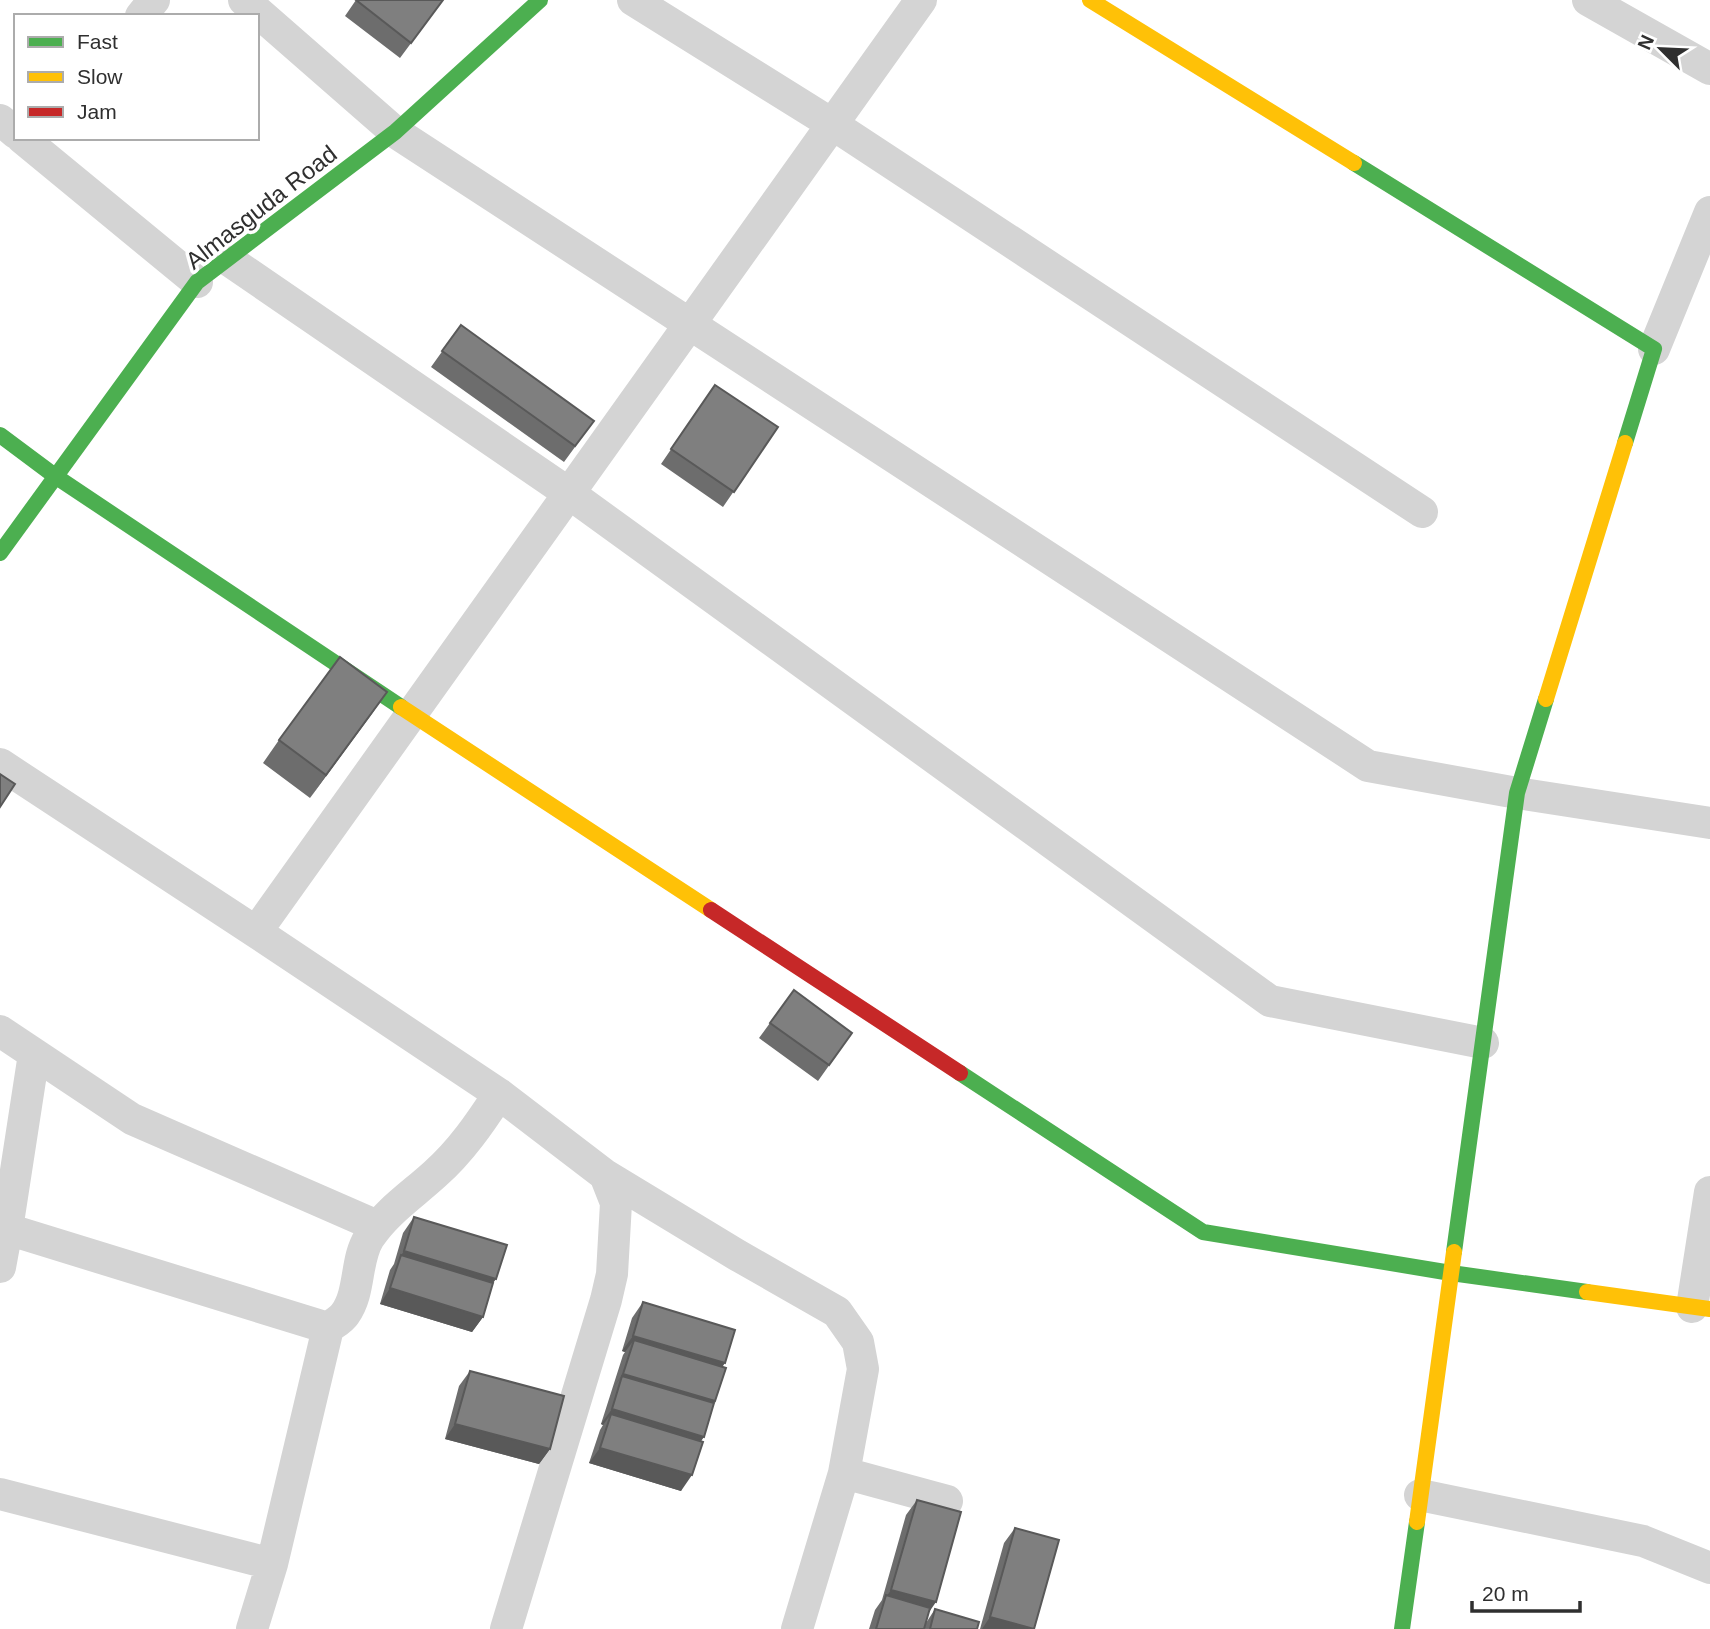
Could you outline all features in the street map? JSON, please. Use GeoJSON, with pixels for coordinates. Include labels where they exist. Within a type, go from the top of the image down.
{"type":"FeatureCollection","features":[{"type":"Feature","properties":{"kind":"street"},"geometry":{"type":"LineString","coordinates":[[143,14],[154,0]]}},
{"type":"Feature","properties":{"kind":"street"},"geometry":{"type":"LineString","coordinates":[[244,0],[395,132],[1368,766],[1517,793],[1710,823]]}},
{"type":"Feature","properties":{"kind":"street","name":"Almasguda Road"},"geometry":{"type":"LineString","coordinates":[[0,554],[197,282],[395,132],[540,0]]}},
{"type":"Feature","properties":{"kind":"street"},"geometry":{"type":"LineString","coordinates":[[633,0],[832,124],[1422,512]]}},
{"type":"Feature","properties":{"kind":"street"},"geometry":{"type":"LineString","coordinates":[[256,932],[921,0]]}},
{"type":"Feature","properties":{"kind":"street"},"geometry":{"type":"LineString","coordinates":[[1090,0],[1654,349]]}},
{"type":"Feature","properties":{"kind":"street"},"geometry":{"type":"LineString","coordinates":[[1588,0],[1710,69]]}},
{"type":"Feature","properties":{"kind":"street"},"geometry":{"type":"LineString","coordinates":[[28,140],[197,282]]}},
{"type":"Feature","properties":{"kind":"street"},"geometry":{"type":"LineString","coordinates":[[1402,1629],[1517,793],[1654,349],[1710,212]]}},
{"type":"Feature","properties":{"kind":"street"},"geometry":{"type":"LineString","coordinates":[[227,259],[570,494],[1270,1001],[1483,1042]]}},
{"type":"Feature","properties":{"kind":"street"},"geometry":{"type":"LineString","coordinates":[[0,435],[55,476],[412,714],[1203,1232],[1451,1273],[1701,1308],[1710,1192]]}},
{"type":"Feature","properties":{"kind":"street"},"geometry":{"type":"LineString","coordinates":[[0,764],[499,1094],[605,1175],[837,1312],[858,1342],[863,1369],[844,1473],[797,1629]]}},
{"type":"Feature","properties":{"kind":"street"},"geometry":{"type":"LineString","coordinates":[[0,1031],[132,1119],[377,1226]]}},
{"type":"Feature","properties":{"kind":"street"},"geometry":{"type":"LineString","coordinates":[[0,1267],[34,1054]]}},
{"type":"Feature","properties":{"kind":"street"},"geometry":{"type":"LineString","coordinates":[[252,1629],[272,1564],[328,1328],[344,1316],[353,1297],[365,1245],[377,1226],[437,1172],[476,1129],[499,1094]]}},
{"type":"Feature","properties":{"kind":"street"},"geometry":{"type":"LineString","coordinates":[[506,1629],[612,1274],[616,1203],[605,1175]]}},
{"type":"Feature","properties":{"kind":"street"},"geometry":{"type":"LineString","coordinates":[[7,1228],[328,1328]]}},
{"type":"Feature","properties":{"kind":"street"},"geometry":{"type":"LineString","coordinates":[[844,1473],[947,1501]]}},
{"type":"Feature","properties":{"kind":"street"},"geometry":{"type":"LineString","coordinates":[[0,1494],[272,1564]]}},
{"type":"Feature","properties":{"kind":"street"},"geometry":{"type":"LineString","coordinates":[[1420,1495],[1643,1541],[1710,1568]]}},
{"type":"Feature","properties":{"kind":"building"},"geometry":{"type":"Polygon","coordinates":[[[356,0],[443,0],[411,43],[356,0]]]}},
{"type":"Feature","properties":{"kind":"building"},"geometry":{"type":"Polygon","coordinates":[[[461,325],[594,421],[575,446],[442,351],[461,325]]]}},
{"type":"Feature","properties":{"kind":"building"},"geometry":{"type":"Polygon","coordinates":[[[715,385],[778,427],[734,492],[671,449],[715,385]]]}},
{"type":"Feature","properties":{"kind":"building"},"geometry":{"type":"Polygon","coordinates":[[[340,657],[387,692],[326,775],[279,740],[340,657]]]}},
{"type":"Feature","properties":{"kind":"building"},"geometry":{"type":"Polygon","coordinates":[[[0,774],[15,784],[0,807],[0,774]]]}},
{"type":"Feature","properties":{"kind":"building"},"geometry":{"type":"Polygon","coordinates":[[[794,990],[852,1033],[829,1065],[770,1023],[794,990]]]}},
{"type":"Feature","properties":{"kind":"building"},"geometry":{"type":"Polygon","coordinates":[[[414,1217],[507,1245],[496,1279],[404,1251],[414,1217]]]}},
{"type":"Feature","properties":{"kind":"building"},"geometry":{"type":"Polygon","coordinates":[[[401,1255],[493,1283],[483,1317],[390,1288],[401,1255]]]}},
{"type":"Feature","properties":{"kind":"building"},"geometry":{"type":"Polygon","coordinates":[[[643,1302],[735,1330],[725,1363],[633,1336],[643,1302]]]}},
{"type":"Feature","properties":{"kind":"building"},"geometry":{"type":"Polygon","coordinates":[[[634,1340],[726,1368],[715,1401],[623,1374],[634,1340]]]}},
{"type":"Feature","properties":{"kind":"building"},"geometry":{"type":"Polygon","coordinates":[[[470,1371],[564,1396],[550,1449],[455,1424],[470,1371]]]}},
{"type":"Feature","properties":{"kind":"building"},"geometry":{"type":"Polygon","coordinates":[[[622,1376],[714,1403],[704,1437],[612,1409],[622,1376]]]}},
{"type":"Feature","properties":{"kind":"building"},"geometry":{"type":"Polygon","coordinates":[[[611,1414],[703,1442],[692,1475],[600,1448],[611,1414]]]}},
{"type":"Feature","properties":{"kind":"building"},"geometry":{"type":"Polygon","coordinates":[[[917,1500],[961,1512],[936,1602],[891,1590],[917,1500]]]}},
{"type":"Feature","properties":{"kind":"building"},"geometry":{"type":"Polygon","coordinates":[[[1015,1528],[1059,1540],[1034,1629],[990,1617],[1015,1528]]]}},
{"type":"Feature","properties":{"kind":"building"},"geometry":{"type":"Polygon","coordinates":[[[886,1595],[930,1608],[924,1629],[876,1629],[886,1595]]]}},
{"type":"Feature","properties":{"kind":"building"},"geometry":{"type":"Polygon","coordinates":[[[935,1609],[979,1622],[977,1629],[930,1629],[935,1609]]]}},
{"type":"Feature","properties":{"kind":"traffic: fast"},"geometry":{"type":"LineString","coordinates":[[0,553],[197,282],[395,132],[540,0]]}},
{"type":"Feature","properties":{"kind":"traffic: fast"},"geometry":{"type":"LineString","coordinates":[[1354,163],[1654,349],[1625,443]]}},
{"type":"Feature","properties":{"kind":"traffic: fast"},"geometry":{"type":"LineString","coordinates":[[0,435],[55,476],[401,707]]}},
{"type":"Feature","properties":{"kind":"traffic: fast"},"geometry":{"type":"LineString","coordinates":[[1454,1252],[1517,793],[1546,699]]}},
{"type":"Feature","properties":{"kind":"traffic: fast"},"geometry":{"type":"LineString","coordinates":[[960,1073],[1203,1232],[1451,1273],[1587,1292]]}},
{"type":"Feature","properties":{"kind":"traffic: fast"},"geometry":{"type":"LineString","coordinates":[[1402,1629],[1417,1522]]}},
{"type":"Feature","properties":{"kind":"traffic: slow"},"geometry":{"type":"LineString","coordinates":[[1090,0],[1354,163]]}},
{"type":"Feature","properties":{"kind":"traffic: slow"},"geometry":{"type":"LineString","coordinates":[[1546,699],[1625,443]]}},
{"type":"Feature","properties":{"kind":"traffic: slow"},"geometry":{"type":"LineString","coordinates":[[401,707],[711,910]]}},
{"type":"Feature","properties":{"kind":"traffic: slow"},"geometry":{"type":"LineString","coordinates":[[1417,1522],[1454,1252]]}},
{"type":"Feature","properties":{"kind":"traffic: slow"},"geometry":{"type":"LineString","coordinates":[[1587,1292],[1710,1309]]}},
{"type":"Feature","properties":{"kind":"traffic: jam"},"geometry":{"type":"LineString","coordinates":[[711,910],[960,1073]]}}]}
